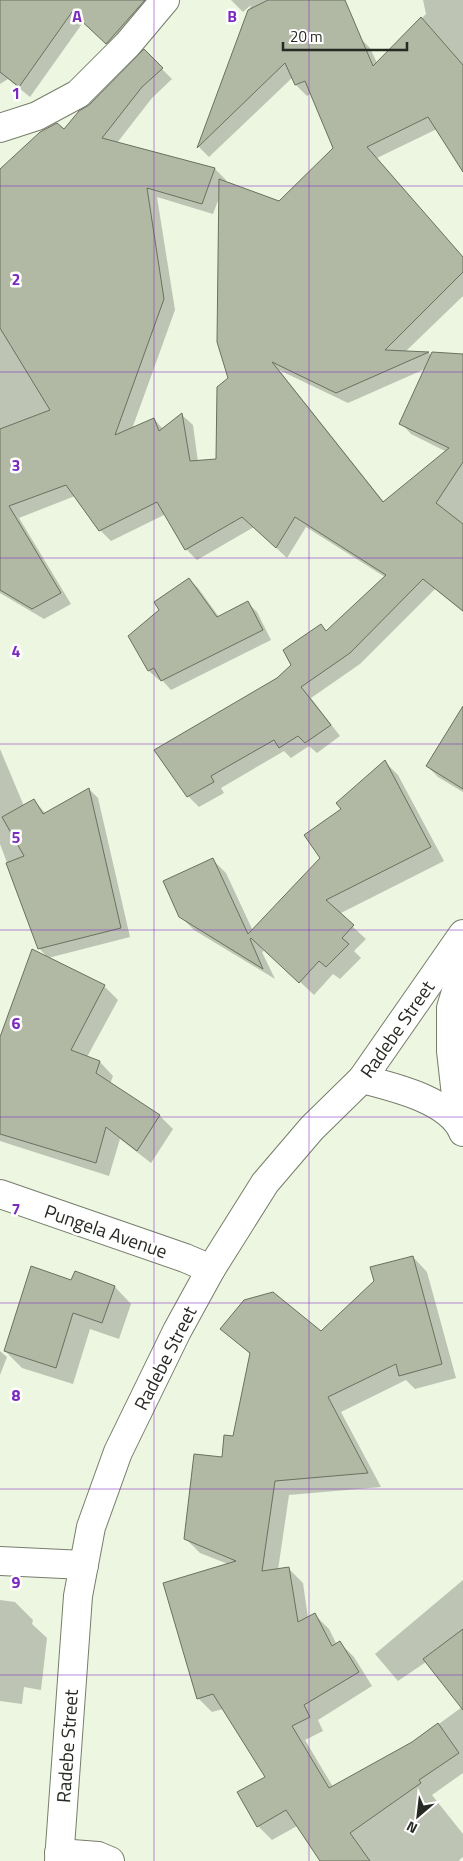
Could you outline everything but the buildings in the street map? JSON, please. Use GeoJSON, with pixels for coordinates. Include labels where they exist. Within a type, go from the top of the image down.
{"type":"FeatureCollection","features":[{"type":"Feature","properties":{"kind":"street"},"geometry":{"type":"LineString","coordinates":[[0,128],[37,116],[78,94],[128,44],[165,0]]}},
{"type":"Feature","properties":{"kind":"street","name":"Radebe Street"},"geometry":{"type":"LineString","coordinates":[[59,1857],[78,1596],[92,1527],[118,1452],[177,1331],[210,1269],[265,1183],[312,1128],[362,1079],[463,934]]}},
{"type":"Feature","properties":{"kind":"street"},"geometry":{"type":"LineString","coordinates":[[461,1127],[451,1051],[451,1008],[463,968]]}},
{"type":"Feature","properties":{"kind":"street"},"geometry":{"type":"LineString","coordinates":[[362,1079],[400,1088],[431,1101],[461,1127]]}},
{"type":"Feature","properties":{"kind":"street","name":"Pungela Avenue"},"geometry":{"type":"LineString","coordinates":[[0,1194],[184,1258],[210,1269]]}},
{"type":"Feature","properties":{"kind":"street"},"geometry":{"type":"LineString","coordinates":[[0,1561],[84,1565]]}},
{"type":"Feature","properties":{"kind":"street"},"geometry":{"type":"LineString","coordinates":[[59,1857],[98,1856],[110,1861]]}}]}
